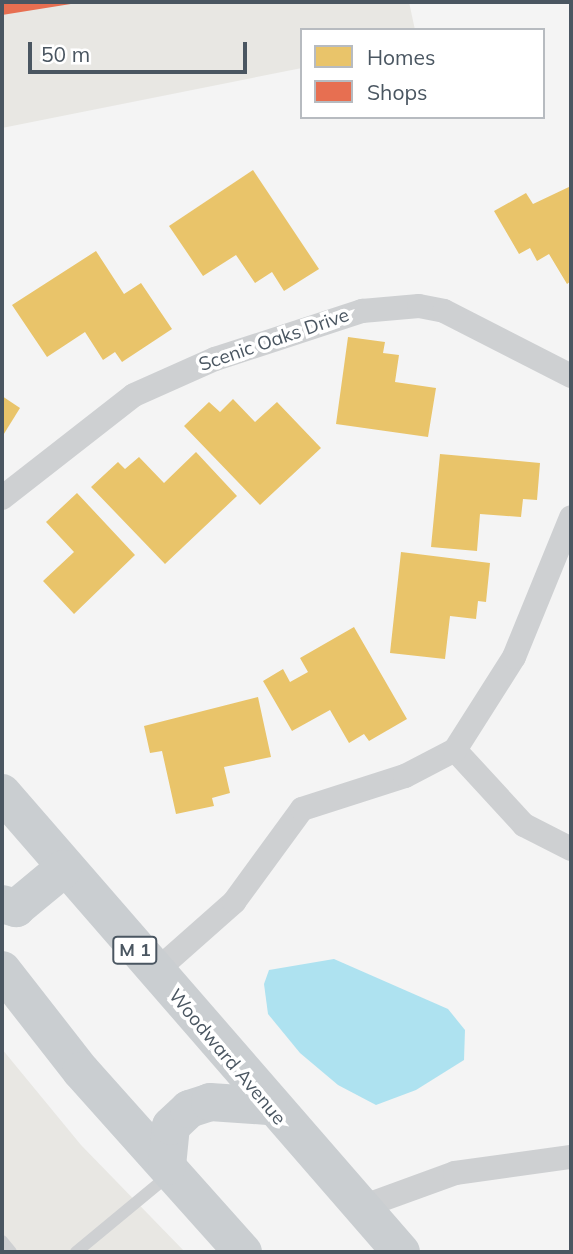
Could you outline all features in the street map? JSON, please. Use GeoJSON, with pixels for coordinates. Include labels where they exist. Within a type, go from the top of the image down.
{"type":"FeatureCollection","features":[{"type":"Feature","properties":{"kind":"main road","name":"Woodward Avenue"},"geometry":{"type":"LineString","coordinates":[[2,793],[63,869],[155,972],[268,1106],[401,1252]]}},
{"type":"Feature","properties":{"kind":"main road"},"geometry":{"type":"LineString","coordinates":[[2,904],[16,908],[63,869]]}},
{"type":"Feature","properties":{"kind":"main road"},"geometry":{"type":"LineString","coordinates":[[2,970],[169,1169],[243,1252]]}},
{"type":"Feature","properties":{"kind":"main road"},"geometry":{"type":"LineString","coordinates":[[169,1169],[172,1126],[189,1109],[210,1101],[268,1106]]}},
{"type":"Feature","properties":{"kind":"street","name":"Scenic Oaks Drive"},"geometry":{"type":"LineString","coordinates":[[2,498],[134,395],[215,359],[362,311],[419,306],[444,311],[571,376]]}},
{"type":"Feature","properties":{"kind":"street"},"geometry":{"type":"LineString","coordinates":[[155,972],[234,902],[302,809],[405,776],[455,750],[514,657],[571,517]]}},
{"type":"Feature","properties":{"kind":"street"},"geometry":{"type":"LineString","coordinates":[[455,750],[524,825],[571,849]]}},
{"type":"Feature","properties":{"kind":"street"},"geometry":{"type":"LineString","coordinates":[[359,1208],[455,1172],[571,1157]]}},
{"type":"Feature","properties":{"kind":"lane"},"geometry":{"type":"LineString","coordinates":[[76,1252],[169,1169]]}},
{"type":"Feature","properties":{"kind":"lane"},"geometry":{"type":"LineString","coordinates":[[2,1241],[11,1252]]}},
{"type":"Feature","properties":{"kind":"shaded area"},"geometry":{"type":"Polygon","coordinates":[[[2,2],[409,2],[415,28],[300,28],[300,68],[2,128],[2,2]]]}},
{"type":"Feature","properties":{"kind":"shaded area"},"geometry":{"type":"Polygon","coordinates":[[[2,1049],[81,1145],[185,1252],[2,1252],[2,1049]]]}},
{"type":"Feature","properties":{"kind":"water"},"geometry":{"type":"Polygon","coordinates":[[[334,959],[448,1009],[465,1030],[464,1060],[416,1090],[376,1105],[338,1085],[300,1053],[268,1014],[264,984],[269,970],[334,959]]]}},
{"type":"Feature","properties":{"kind":"building: Homes"},"geometry":{"type":"Polygon","coordinates":[[[253,170],[319,269],[284,291],[272,272],[255,283],[236,255],[203,276],[169,226],[253,170]]]}},
{"type":"Feature","properties":{"kind":"building: Homes"},"geometry":{"type":"Polygon","coordinates":[[[571,186],[571,281],[567,284],[549,254],[537,261],[530,248],[519,254],[494,211],[526,193],[533,204],[571,186]]]}},
{"type":"Feature","properties":{"kind":"building: Homes"},"geometry":{"type":"Polygon","coordinates":[[[96,251],[124,294],[141,283],[172,329],[122,362],[115,352],[103,360],[85,332],[47,357],[12,305],[96,251]]]}},
{"type":"Feature","properties":{"kind":"building: Homes"},"geometry":{"type":"Polygon","coordinates":[[[348,337],[385,342],[383,353],[399,355],[395,382],[436,388],[428,437],[336,424],[348,337]]]}},
{"type":"Feature","properties":{"kind":"building: Homes"},"geometry":{"type":"Polygon","coordinates":[[[2,396],[20,408],[2,437],[2,396]]]}},
{"type":"Feature","properties":{"kind":"building: Homes"},"geometry":{"type":"Polygon","coordinates":[[[233,399],[255,422],[277,402],[321,448],[260,505],[184,426],[209,402],[220,412],[233,399]]]}},
{"type":"Feature","properties":{"kind":"building: Homes"},"geometry":{"type":"Polygon","coordinates":[[[196,452],[237,496],[165,564],[91,487],[118,462],[125,469],[139,457],[164,483],[196,452]]]}},
{"type":"Feature","properties":{"kind":"building: Homes"},"geometry":{"type":"Polygon","coordinates":[[[440,454],[540,463],[537,500],[523,499],[521,517],[480,514],[477,551],[431,547],[440,454]]]}},
{"type":"Feature","properties":{"kind":"building: Homes"},"geometry":{"type":"Polygon","coordinates":[[[77,493],[135,555],[74,614],[43,581],[74,552],[46,522],[77,493]]]}},
{"type":"Feature","properties":{"kind":"building: Homes"},"geometry":{"type":"Polygon","coordinates":[[[401,552],[490,563],[486,602],[478,601],[476,619],[450,616],[445,659],[390,653],[401,552]]]}},
{"type":"Feature","properties":{"kind":"building: Homes"},"geometry":{"type":"Polygon","coordinates":[[[354,627],[407,719],[369,741],[364,734],[349,743],[330,710],[292,731],[263,681],[283,669],[290,682],[308,672],[300,658],[354,627]]]}},
{"type":"Feature","properties":{"kind":"building: Homes"},"geometry":{"type":"Polygon","coordinates":[[[258,697],[271,757],[224,767],[230,793],[212,798],[214,806],[176,814],[162,751],[150,753],[144,726],[258,697]]]}},
{"type":"Feature","properties":{"kind":"building: Shops"},"geometry":{"type":"Polygon","coordinates":[[[2,2],[77,2],[77,3],[2,15],[2,2]]]}}]}
